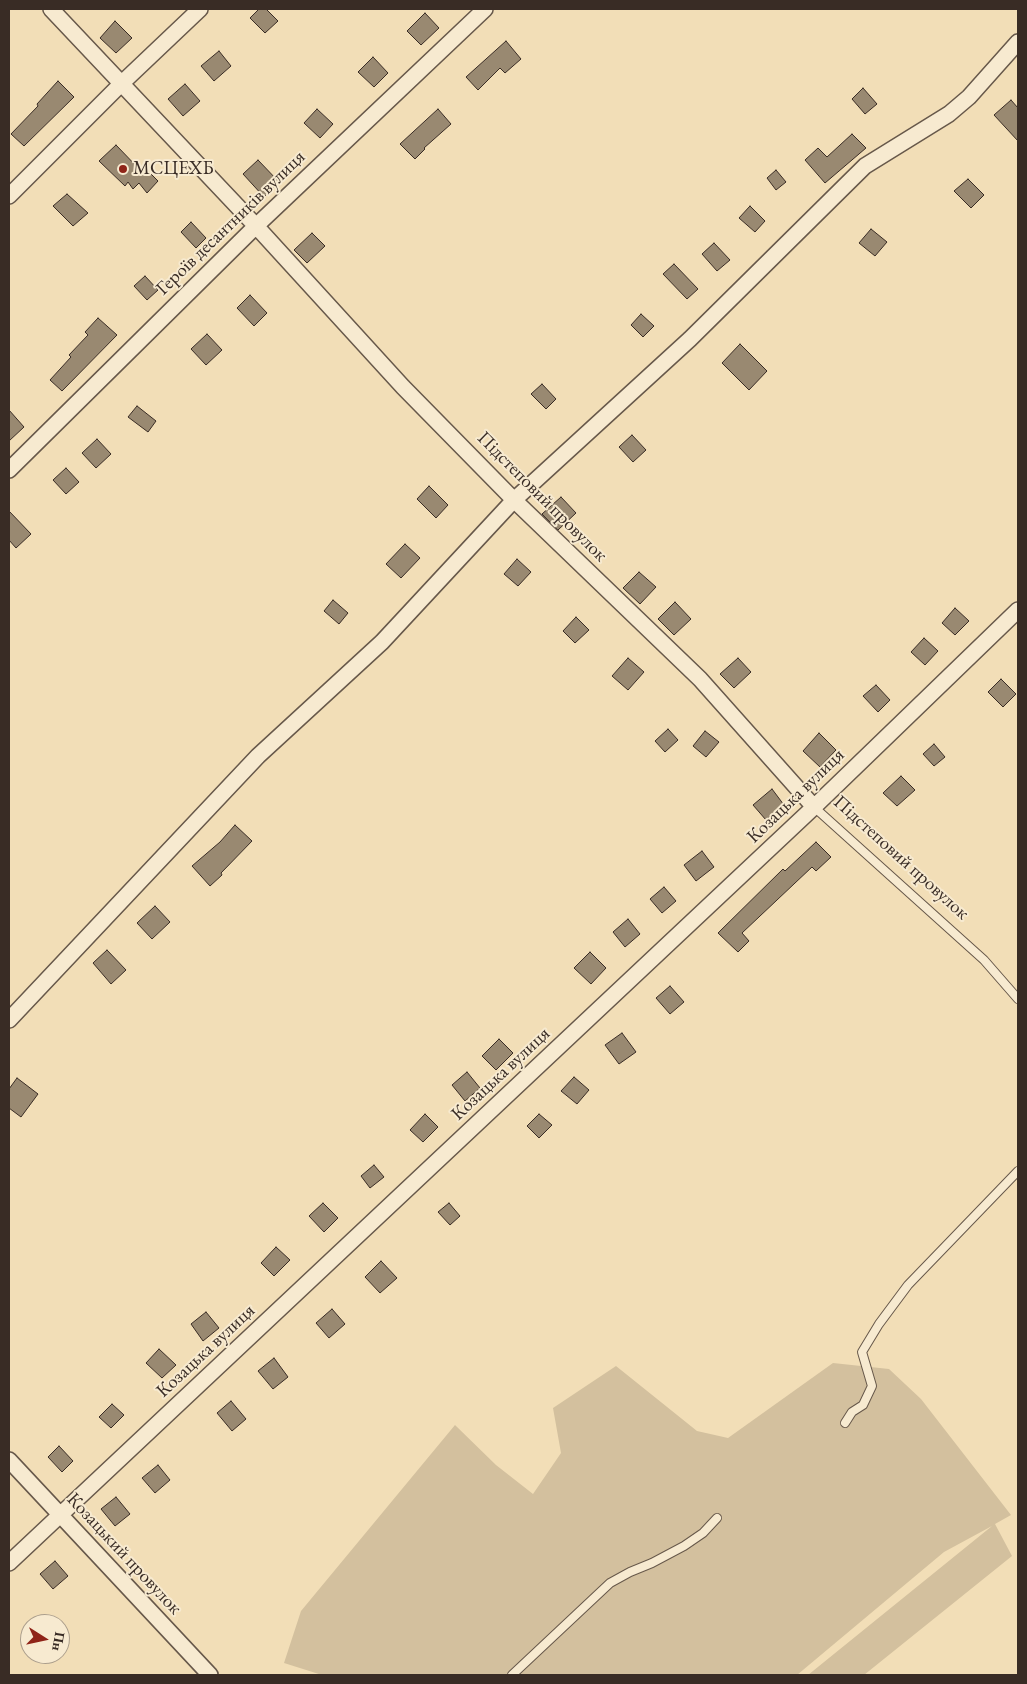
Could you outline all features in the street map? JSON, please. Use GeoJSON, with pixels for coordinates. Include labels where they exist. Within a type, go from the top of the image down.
{"type":"FeatureCollection","features":[{"type":"Feature","properties":{"kind":"street","name":"Підстеповий провулок"},"geometry":{"type":"LineString","coordinates":[[51,9],[256,226],[403,387],[514,500],[700,680],[814,807]]}},
{"type":"Feature","properties":{"kind":"street"},"geometry":{"type":"LineString","coordinates":[[9,196],[122,83],[200,9]]}},
{"type":"Feature","properties":{"kind":"street","name":"Героїв десантників вулиця"},"geometry":{"type":"LineString","coordinates":[[9,470],[256,226],[485,9]]}},
{"type":"Feature","properties":{"kind":"street"},"geometry":{"type":"LineString","coordinates":[[9,1020],[258,756],[382,642],[514,500],[690,339],[865,166],[949,114],[969,97],[1018,42]]}},
{"type":"Feature","properties":{"kind":"street","name":"Козацька вулиця"},"geometry":{"type":"LineString","coordinates":[[9,1563],[814,807],[1018,610]]}},
{"type":"Feature","properties":{"kind":"street","name":"Козацький провулок"},"geometry":{"type":"LineString","coordinates":[[9,1460],[210,1675]]}},
{"type":"Feature","properties":{"kind":"lane","name":"Підстеповий провулок"},"geometry":{"type":"LineString","coordinates":[[814,807],[984,960],[1018,1000]]}},
{"type":"Feature","properties":{"kind":"lane"},"geometry":{"type":"LineString","coordinates":[[845,1422],[852,1412],[863,1405],[872,1386],[862,1352],[879,1324],[908,1286],[1018,1171]]}},
{"type":"Feature","properties":{"kind":"lane"},"geometry":{"type":"LineString","coordinates":[[512,1675],[610,1583],[630,1572],[652,1564],[684,1546],[702,1533],[717,1518]]}},
{"type":"Feature","properties":{"kind":"shaded area"},"geometry":{"type":"Polygon","coordinates":[[[833,1363],[889,1369],[921,1399],[1011,1515],[995,1524],[1012,1556],[864,1675],[808,1675],[992,1526],[944,1552],[797,1675],[322,1675],[284,1663],[301,1611],[455,1425],[496,1465],[533,1494],[561,1453],[553,1408],[616,1366],[697,1431],[728,1438],[833,1363]]]}},
{"type":"Feature","properties":{"kind":"building"},"geometry":{"type":"Polygon","coordinates":[[[259,9],[266,9],[278,21],[265,33],[250,18],[259,9]]]}},
{"type":"Feature","properties":{"kind":"building"},"geometry":{"type":"Polygon","coordinates":[[[425,13],[439,28],[421,45],[407,31],[425,13]]]}},
{"type":"Feature","properties":{"kind":"building"},"geometry":{"type":"Polygon","coordinates":[[[115,21],[132,38],[116,53],[100,38],[115,21]]]}},
{"type":"Feature","properties":{"kind":"building"},"geometry":{"type":"Polygon","coordinates":[[[506,41],[521,59],[505,73],[500,68],[478,90],[466,77],[506,41]]]}},
{"type":"Feature","properties":{"kind":"building"},"geometry":{"type":"Polygon","coordinates":[[[219,51],[231,66],[214,81],[201,66],[219,51]]]}},
{"type":"Feature","properties":{"kind":"building"},"geometry":{"type":"Polygon","coordinates":[[[373,57],[388,73],[374,87],[358,72],[373,57]]]}},
{"type":"Feature","properties":{"kind":"building"},"geometry":{"type":"Polygon","coordinates":[[[58,81],[74,97],[24,146],[11,134],[38,106],[37,104],[58,81]]]}},
{"type":"Feature","properties":{"kind":"building"},"geometry":{"type":"Polygon","coordinates":[[[185,84],[200,101],[183,116],[168,99],[185,84]]]}},
{"type":"Feature","properties":{"kind":"building"},"geometry":{"type":"Polygon","coordinates":[[[863,88],[877,104],[865,114],[852,99],[863,88]]]}},
{"type":"Feature","properties":{"kind":"building"},"geometry":{"type":"Polygon","coordinates":[[[1011,100],[1018,108],[1018,141],[994,115],[1011,100]]]}},
{"type":"Feature","properties":{"kind":"building"},"geometry":{"type":"Polygon","coordinates":[[[317,109],[333,124],[320,138],[304,123],[317,109]]]}},
{"type":"Feature","properties":{"kind":"building"},"geometry":{"type":"Polygon","coordinates":[[[438,109],[451,124],[424,148],[415,159],[400,144],[438,109]]]}},
{"type":"Feature","properties":{"kind":"building"},"geometry":{"type":"Polygon","coordinates":[[[852,134],[866,148],[825,183],[805,160],[818,148],[827,157],[852,134]]]}},
{"type":"Feature","properties":{"kind":"building","name":"МСЦЕХБ"},"geometry":{"type":"Polygon","coordinates":[[[116,145],[141,171],[144,167],[158,181],[147,193],[139,183],[133,189],[128,182],[125,186],[99,161],[116,145]]]}},
{"type":"Feature","properties":{"kind":"building"},"geometry":{"type":"Polygon","coordinates":[[[258,160],[279,182],[264,197],[243,174],[258,160]]]}},
{"type":"Feature","properties":{"kind":"building"},"geometry":{"type":"Polygon","coordinates":[[[776,170],[786,182],[776,190],[767,178],[776,170]]]}},
{"type":"Feature","properties":{"kind":"building"},"geometry":{"type":"Polygon","coordinates":[[[968,179],[984,195],[971,208],[954,191],[968,179]]]}},
{"type":"Feature","properties":{"kind":"building"},"geometry":{"type":"Polygon","coordinates":[[[67,194],[88,213],[73,226],[53,206],[67,194]]]}},
{"type":"Feature","properties":{"kind":"building"},"geometry":{"type":"Polygon","coordinates":[[[750,206],[765,221],[755,232],[739,218],[750,206]]]}},
{"type":"Feature","properties":{"kind":"building"},"geometry":{"type":"Polygon","coordinates":[[[191,222],[206,238],[196,248],[181,232],[191,222]]]}},
{"type":"Feature","properties":{"kind":"building"},"geometry":{"type":"Polygon","coordinates":[[[871,229],[887,242],[875,256],[859,243],[871,229]]]}},
{"type":"Feature","properties":{"kind":"building"},"geometry":{"type":"Polygon","coordinates":[[[312,233],[325,246],[307,263],[294,250],[312,233]]]}},
{"type":"Feature","properties":{"kind":"building"},"geometry":{"type":"Polygon","coordinates":[[[714,243],[730,260],[717,271],[702,254],[714,243]]]}},
{"type":"Feature","properties":{"kind":"building"},"geometry":{"type":"Polygon","coordinates":[[[674,264],[698,289],[687,299],[663,274],[674,264]]]}},
{"type":"Feature","properties":{"kind":"building"},"geometry":{"type":"Polygon","coordinates":[[[145,276],[158,290],[147,300],[134,286],[145,276]]]}},
{"type":"Feature","properties":{"kind":"building"},"geometry":{"type":"Polygon","coordinates":[[[250,295],[267,313],[254,326],[237,308],[250,295]]]}},
{"type":"Feature","properties":{"kind":"building"},"geometry":{"type":"Polygon","coordinates":[[[641,314],[654,326],[643,337],[631,325],[641,314]]]}},
{"type":"Feature","properties":{"kind":"building"},"geometry":{"type":"Polygon","coordinates":[[[98,318],[117,335],[62,391],[50,380],[71,357],[69,355],[88,335],[85,332],[98,318]]]}},
{"type":"Feature","properties":{"kind":"building"},"geometry":{"type":"Polygon","coordinates":[[[207,334],[222,350],[206,365],[191,349],[207,334]]]}},
{"type":"Feature","properties":{"kind":"building"},"geometry":{"type":"Polygon","coordinates":[[[740,344],[767,371],[749,390],[722,363],[740,344]]]}},
{"type":"Feature","properties":{"kind":"building"},"geometry":{"type":"Polygon","coordinates":[[[542,384],[556,399],[546,409],[531,394],[542,384]]]}},
{"type":"Feature","properties":{"kind":"building"},"geometry":{"type":"Polygon","coordinates":[[[137,406],[156,421],[148,432],[128,417],[137,406]]]}},
{"type":"Feature","properties":{"kind":"building"},"geometry":{"type":"Polygon","coordinates":[[[9,410],[24,427],[9,441],[9,410]]]}},
{"type":"Feature","properties":{"kind":"building"},"geometry":{"type":"Polygon","coordinates":[[[632,435],[646,450],[633,462],[619,447],[632,435]]]}},
{"type":"Feature","properties":{"kind":"building"},"geometry":{"type":"Polygon","coordinates":[[[97,439],[111,454],[96,468],[82,453],[97,439]]]}},
{"type":"Feature","properties":{"kind":"building"},"geometry":{"type":"Polygon","coordinates":[[[66,468],[79,482],[66,494],[53,480],[66,468]]]}},
{"type":"Feature","properties":{"kind":"building"},"geometry":{"type":"Polygon","coordinates":[[[429,486],[448,505],[436,518],[417,499],[429,486]]]}},
{"type":"Feature","properties":{"kind":"building"},"geometry":{"type":"Polygon","coordinates":[[[561,497],[576,513],[558,530],[542,514],[561,497]]]}},
{"type":"Feature","properties":{"kind":"building"},"geometry":{"type":"Polygon","coordinates":[[[9,511],[31,534],[16,548],[9,540],[9,511]]]}},
{"type":"Feature","properties":{"kind":"building"},"geometry":{"type":"Polygon","coordinates":[[[405,544],[420,558],[401,578],[386,564],[405,544]]]}},
{"type":"Feature","properties":{"kind":"building"},"geometry":{"type":"Polygon","coordinates":[[[517,559],[531,572],[518,586],[504,574],[517,559]]]}},
{"type":"Feature","properties":{"kind":"building"},"geometry":{"type":"Polygon","coordinates":[[[639,572],[656,587],[640,604],[623,588],[639,572]]]}},
{"type":"Feature","properties":{"kind":"building"},"geometry":{"type":"Polygon","coordinates":[[[333,600],[348,613],[339,624],[324,611],[333,600]]]}},
{"type":"Feature","properties":{"kind":"building"},"geometry":{"type":"Polygon","coordinates":[[[675,602],[691,619],[674,635],[658,619],[675,602]]]}},
{"type":"Feature","properties":{"kind":"building"},"geometry":{"type":"Polygon","coordinates":[[[955,608],[969,621],[955,635],[942,623],[955,608]]]}},
{"type":"Feature","properties":{"kind":"building"},"geometry":{"type":"Polygon","coordinates":[[[576,617],[589,630],[575,643],[563,631],[576,617]]]}},
{"type":"Feature","properties":{"kind":"building"},"geometry":{"type":"Polygon","coordinates":[[[924,638],[938,651],[925,665],[911,652],[924,638]]]}},
{"type":"Feature","properties":{"kind":"building"},"geometry":{"type":"Polygon","coordinates":[[[628,658],[644,672],[628,690],[612,676],[628,658]]]}},
{"type":"Feature","properties":{"kind":"building"},"geometry":{"type":"Polygon","coordinates":[[[738,658],[751,672],[734,688],[720,674],[738,658]]]}},
{"type":"Feature","properties":{"kind":"building"},"geometry":{"type":"Polygon","coordinates":[[[1001,679],[1016,694],[1003,707],[988,692],[1001,679]]]}},
{"type":"Feature","properties":{"kind":"building"},"geometry":{"type":"Polygon","coordinates":[[[876,685],[890,700],[878,712],[863,696],[876,685]]]}},
{"type":"Feature","properties":{"kind":"building"},"geometry":{"type":"Polygon","coordinates":[[[668,729],[678,740],[665,752],[655,741],[668,729]]]}},
{"type":"Feature","properties":{"kind":"building"},"geometry":{"type":"Polygon","coordinates":[[[705,731],[719,742],[706,757],[693,746],[705,731]]]}},
{"type":"Feature","properties":{"kind":"building"},"geometry":{"type":"Polygon","coordinates":[[[819,733],[836,750],[820,767],[803,751],[819,733]]]}},
{"type":"Feature","properties":{"kind":"building"},"geometry":{"type":"Polygon","coordinates":[[[934,744],[945,757],[934,766],[923,754],[934,744]]]}},
{"type":"Feature","properties":{"kind":"building"},"geometry":{"type":"Polygon","coordinates":[[[901,776],[915,790],[897,806],[883,793],[901,776]]]}},
{"type":"Feature","properties":{"kind":"building"},"geometry":{"type":"Polygon","coordinates":[[[772,789],[784,805],[766,820],[753,805],[772,789]]]}},
{"type":"Feature","properties":{"kind":"building"},"geometry":{"type":"Polygon","coordinates":[[[235,825],[252,841],[210,886],[192,866],[220,842],[235,825]]]}},
{"type":"Feature","properties":{"kind":"building"},"geometry":{"type":"Polygon","coordinates":[[[816,842],[831,857],[816,871],[812,867],[742,933],[749,941],[738,952],[718,933],[783,869],[785,871],[816,842]]]}},
{"type":"Feature","properties":{"kind":"building"},"geometry":{"type":"Polygon","coordinates":[[[702,851],[714,867],[696,881],[684,865],[702,851]]]}},
{"type":"Feature","properties":{"kind":"building"},"geometry":{"type":"Polygon","coordinates":[[[664,887],[676,901],[662,913],[650,899],[664,887]]]}},
{"type":"Feature","properties":{"kind":"building"},"geometry":{"type":"Polygon","coordinates":[[[155,906],[170,922],[152,939],[137,923],[155,906]]]}},
{"type":"Feature","properties":{"kind":"building"},"geometry":{"type":"Polygon","coordinates":[[[628,919],[640,934],[625,947],[613,932],[628,919]]]}},
{"type":"Feature","properties":{"kind":"building"},"geometry":{"type":"Polygon","coordinates":[[[107,950],[126,970],[111,984],[93,963],[107,950]]]}},
{"type":"Feature","properties":{"kind":"building"},"geometry":{"type":"Polygon","coordinates":[[[590,952],[606,968],[591,984],[574,968],[590,952]]]}},
{"type":"Feature","properties":{"kind":"building"},"geometry":{"type":"Polygon","coordinates":[[[670,986],[684,1002],[670,1014],[656,998],[670,986]]]}},
{"type":"Feature","properties":{"kind":"building"},"geometry":{"type":"Polygon","coordinates":[[[622,1033],[636,1052],[619,1064],[605,1045],[622,1033]]]}},
{"type":"Feature","properties":{"kind":"building"},"geometry":{"type":"Polygon","coordinates":[[[499,1039],[513,1053],[496,1070],[482,1056],[499,1039]]]}},
{"type":"Feature","properties":{"kind":"building"},"geometry":{"type":"Polygon","coordinates":[[[467,1072],[480,1088],[465,1101],[452,1085],[467,1072]]]}},
{"type":"Feature","properties":{"kind":"building"},"geometry":{"type":"Polygon","coordinates":[[[574,1077],[589,1090],[577,1104],[561,1091],[574,1077]]]}},
{"type":"Feature","properties":{"kind":"building"},"geometry":{"type":"Polygon","coordinates":[[[17,1078],[38,1094],[21,1117],[9,1108],[9,1089],[17,1078]]]}},
{"type":"Feature","properties":{"kind":"building"},"geometry":{"type":"Polygon","coordinates":[[[425,1114],[438,1127],[423,1142],[410,1130],[425,1114]]]}},
{"type":"Feature","properties":{"kind":"building"},"geometry":{"type":"Polygon","coordinates":[[[539,1114],[552,1125],[539,1138],[527,1126],[539,1114]]]}},
{"type":"Feature","properties":{"kind":"building"},"geometry":{"type":"Polygon","coordinates":[[[374,1165],[384,1177],[370,1188],[361,1176],[374,1165]]]}},
{"type":"Feature","properties":{"kind":"building"},"geometry":{"type":"Polygon","coordinates":[[[323,1203],[338,1218],[324,1232],[309,1216],[323,1203]]]}},
{"type":"Feature","properties":{"kind":"building"},"geometry":{"type":"Polygon","coordinates":[[[449,1203],[460,1216],[450,1225],[438,1212],[449,1203]]]}},
{"type":"Feature","properties":{"kind":"building"},"geometry":{"type":"Polygon","coordinates":[[[276,1247],[290,1260],[274,1276],[261,1263],[276,1247]]]}},
{"type":"Feature","properties":{"kind":"building"},"geometry":{"type":"Polygon","coordinates":[[[381,1261],[397,1278],[380,1293],[365,1277],[381,1261]]]}},
{"type":"Feature","properties":{"kind":"building"},"geometry":{"type":"Polygon","coordinates":[[[332,1309],[345,1324],[329,1338],[316,1323],[332,1309]]]}},
{"type":"Feature","properties":{"kind":"building"},"geometry":{"type":"Polygon","coordinates":[[[206,1312],[219,1328],[203,1341],[191,1324],[206,1312]]]}},
{"type":"Feature","properties":{"kind":"building"},"geometry":{"type":"Polygon","coordinates":[[[159,1349],[176,1365],[162,1378],[146,1363],[159,1349]]]}},
{"type":"Feature","properties":{"kind":"building"},"geometry":{"type":"Polygon","coordinates":[[[274,1358],[288,1377],[273,1389],[258,1371],[274,1358]]]}},
{"type":"Feature","properties":{"kind":"building"},"geometry":{"type":"Polygon","coordinates":[[[231,1401],[246,1419],[232,1431],[217,1413],[231,1401]]]}},
{"type":"Feature","properties":{"kind":"building"},"geometry":{"type":"Polygon","coordinates":[[[112,1404],[124,1415],[111,1428],[99,1417],[112,1404]]]}},
{"type":"Feature","properties":{"kind":"building"},"geometry":{"type":"Polygon","coordinates":[[[59,1446],[73,1461],[62,1472],[48,1457],[59,1446]]]}},
{"type":"Feature","properties":{"kind":"building"},"geometry":{"type":"Polygon","coordinates":[[[158,1465],[170,1480],[155,1493],[142,1478],[158,1465]]]}},
{"type":"Feature","properties":{"kind":"building"},"geometry":{"type":"Polygon","coordinates":[[[116,1497],[130,1514],[115,1526],[101,1509],[116,1497]]]}},
{"type":"Feature","properties":{"kind":"building"},"geometry":{"type":"Polygon","coordinates":[[[55,1561],[68,1576],[53,1589],[40,1574],[55,1561]]]}},
{"type":"Feature","properties":{"kind":"place","name":"МСЦЕХБ"},"geometry":{"type":"Point","coordinates":[123,169]}}]}
